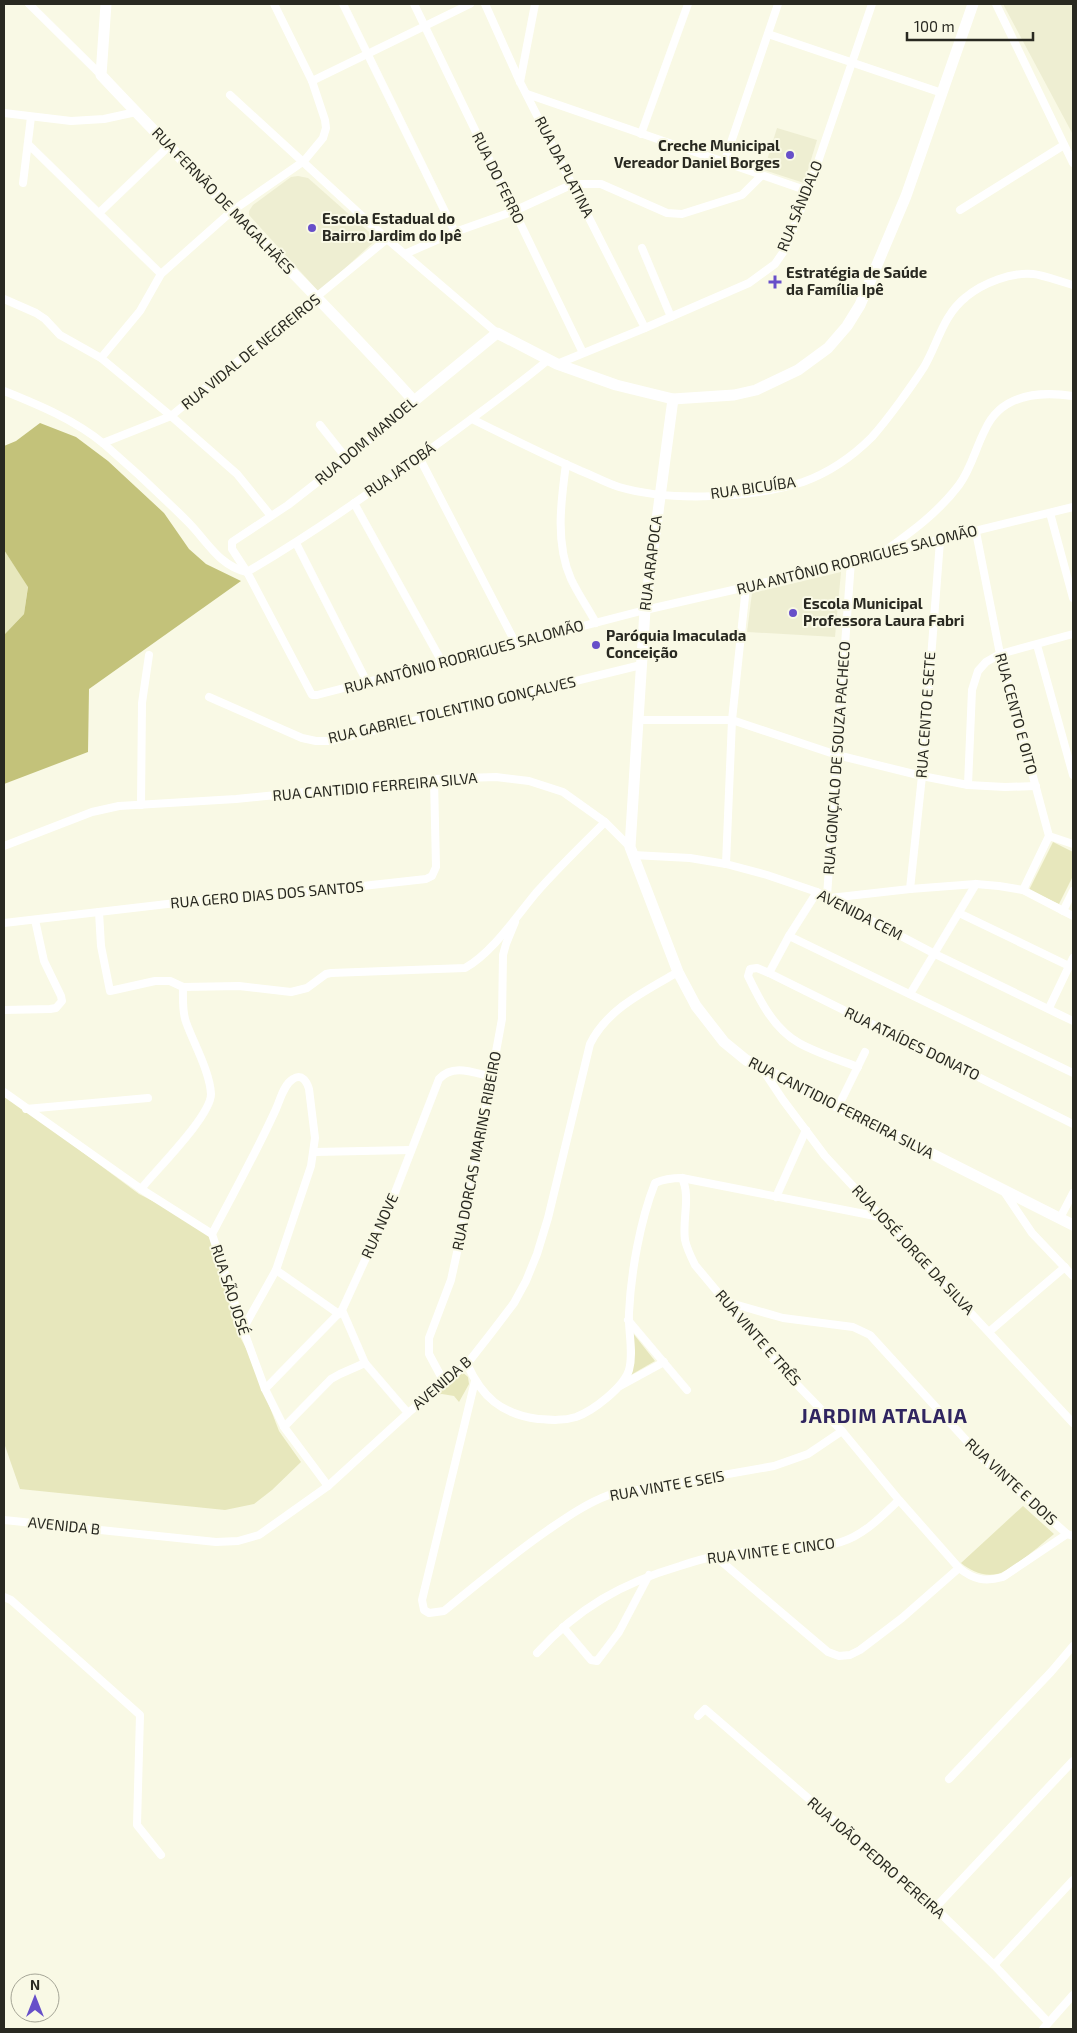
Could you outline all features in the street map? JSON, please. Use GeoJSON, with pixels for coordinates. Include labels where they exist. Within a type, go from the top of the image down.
{"type":"FeatureCollection","features":[{"type":"Feature","properties":{"kind":"street","name":"RUA FERNÃO DE MAGALHÃES"},"geometry":{"type":"LineString","coordinates":[[29,4],[102,74],[136,112],[318,298],[414,400]]}},
{"type":"Feature","properties":{"kind":"street"},"geometry":{"type":"LineString","coordinates":[[102,74],[106,4]]}},
{"type":"Feature","properties":{"kind":"street"},"geometry":{"type":"LineString","coordinates":[[101,358],[140,310],[161,274],[232,210],[304,161],[323,138],[326,128],[312,81],[274,4]]}},
{"type":"Feature","properties":{"kind":"street"},"geometry":{"type":"LineString","coordinates":[[343,4],[455,232]]}},
{"type":"Feature","properties":{"kind":"street","name":"RUA DO FERRO"},"geometry":{"type":"LineString","coordinates":[[414,4],[583,353]]}},
{"type":"Feature","properties":{"kind":"street"},"geometry":{"type":"LineString","coordinates":[[312,81],[470,4]]}},
{"type":"Feature","properties":{"kind":"street","name":"RUA DA PLATINA"},"geometry":{"type":"LineString","coordinates":[[485,4],[520,82],[645,328]]}},
{"type":"Feature","properties":{"kind":"street"},"geometry":{"type":"LineString","coordinates":[[520,82],[535,4]]}},
{"type":"Feature","properties":{"kind":"street"},"geometry":{"type":"LineString","coordinates":[[641,134],[688,4]]}},
{"type":"Feature","properties":{"kind":"street"},"geometry":{"type":"LineString","coordinates":[[724,163],[778,4]]}},
{"type":"Feature","properties":{"kind":"street","name":"RUA SÂNDALO"},"geometry":{"type":"LineString","coordinates":[[553,362],[583,353],[749,283],[775,264],[786,248],[808,191],[872,4]]}},
{"type":"Feature","properties":{"kind":"street"},"geometry":{"type":"LineString","coordinates":[[230,95],[387,239],[497,332],[553,362],[616,385],[673,399],[710,398],[756,390],[798,370],[828,348],[847,326],[860,305],[906,196],[973,4]]}},
{"type":"Feature","properties":{"kind":"street"},"geometry":{"type":"LineString","coordinates":[[996,4],[1073,162]]}},
{"type":"Feature","properties":{"kind":"street"},"geometry":{"type":"LineString","coordinates":[[768,34],[942,93]]}},
{"type":"Feature","properties":{"kind":"street"},"geometry":{"type":"LineString","coordinates":[[527,94],[808,191]]}},
{"type":"Feature","properties":{"kind":"street"},"geometry":{"type":"LineString","coordinates":[[4,112],[71,121],[104,119],[136,112]]}},
{"type":"Feature","properties":{"kind":"street"},"geometry":{"type":"LineString","coordinates":[[23,183],[31,117]]}},
{"type":"Feature","properties":{"kind":"street"},"geometry":{"type":"LineString","coordinates":[[28,144],[161,274]]}},
{"type":"Feature","properties":{"kind":"street"},"geometry":{"type":"LineString","coordinates":[[100,213],[169,146]]}},
{"type":"Feature","properties":{"kind":"street"},"geometry":{"type":"LineString","coordinates":[[960,210],[1064,146]]}},
{"type":"Feature","properties":{"kind":"street"},"geometry":{"type":"LineString","coordinates":[[405,254],[455,232],[514,211],[573,184],[601,184],[667,213],[682,214],[742,194],[762,176]]}},
{"type":"Feature","properties":{"kind":"street","name":"RUA VIDAL DE NEGREIROS"},"geometry":{"type":"LineString","coordinates":[[102,443],[172,416],[318,298],[387,239]]}},
{"type":"Feature","properties":{"kind":"street"},"geometry":{"type":"LineString","coordinates":[[642,248],[671,317]]}},
{"type":"Feature","properties":{"kind":"street","name":"RUA BICUÍBA"},"geometry":{"type":"LineString","coordinates":[[472,419],[532,450],[618,486],[659,494],[706,495],[761,490],[803,482],[830,470],[855,452],[872,436],[924,366],[949,315],[966,297],[989,283],[1022,274],[1034,274],[1073,285]]}},
{"type":"Feature","properties":{"kind":"street"},"geometry":{"type":"LineString","coordinates":[[4,299],[36,313],[45,319],[60,335],[101,358],[172,416],[237,474],[271,516]]}},
{"type":"Feature","properties":{"kind":"street","name":"RUA DOM MANOEL"},"geometry":{"type":"LineString","coordinates":[[231,545],[234,539],[288,505],[347,459],[414,400],[497,332]]}},
{"type":"Feature","properties":{"kind":"street","name":"RUA JATOBÁ"},"geometry":{"type":"LineString","coordinates":[[247,572],[296,543],[553,362]]}},
{"type":"Feature","properties":{"kind":"street"},"geometry":{"type":"LineString","coordinates":[[4,392],[44,408],[102,443],[189,524],[219,559],[229,566],[247,572]]}},
{"type":"Feature","properties":{"kind":"street"},"geometry":{"type":"LineString","coordinates":[[878,555],[920,526],[960,484],[985,428],[997,411],[1006,404],[1028,396],[1040,394],[1073,396]]}},
{"type":"Feature","properties":{"kind":"street","name":"RUA ARAPOCA"},"geometry":{"type":"LineString","coordinates":[[631,851],[637,720],[645,610],[673,399]]}},
{"type":"Feature","properties":{"kind":"street"},"geometry":{"type":"LineString","coordinates":[[320,425],[347,459]]}},
{"type":"Feature","properties":{"kind":"street"},"geometry":{"type":"LineString","coordinates":[[419,457],[515,642]]}},
{"type":"Feature","properties":{"kind":"street"},"geometry":{"type":"LineString","coordinates":[[566,464],[561,516],[564,556],[571,579],[596,622]]}},
{"type":"Feature","properties":{"kind":"street"},"geometry":{"type":"LineString","coordinates":[[354,503],[442,662]]}},
{"type":"Feature","properties":{"kind":"street","name":"RUA ANTÔNIO RODRIGUES SALOMÃO"},"geometry":{"type":"LineString","coordinates":[[231,545],[311,694],[317,695],[515,642],[940,541],[1073,507]]}},
{"type":"Feature","properties":{"kind":"street"},"geometry":{"type":"LineString","coordinates":[[1050,513],[1073,598]]}},
{"type":"Feature","properties":{"kind":"street","name":"RUA CENTO E OITO"},"geometry":{"type":"LineString","coordinates":[[976,532],[1000,654],[1049,836]]}},
{"type":"Feature","properties":{"kind":"street","name":"RUA CENTO E SETE"},"geometry":{"type":"LineString","coordinates":[[910,889],[922,776],[940,541]]}},
{"type":"Feature","properties":{"kind":"street"},"geometry":{"type":"LineString","coordinates":[[296,543],[367,682]]}},
{"type":"Feature","properties":{"kind":"street","name":"RUA GONÇALO DE SOUZA PACHECO"},"geometry":{"type":"LineString","coordinates":[[828,897],[851,561]]}},
{"type":"Feature","properties":{"kind":"street"},"geometry":{"type":"LineString","coordinates":[[726,864],[732,720],[746,587]]}},
{"type":"Feature","properties":{"kind":"street"},"geometry":{"type":"LineString","coordinates":[[968,785],[972,690],[978,671],[986,662],[1000,654],[1073,634]]}},
{"type":"Feature","properties":{"kind":"street"},"geometry":{"type":"LineString","coordinates":[[1038,645],[1073,776]]}},
{"type":"Feature","properties":{"kind":"street"},"geometry":{"type":"LineString","coordinates":[[141,805],[142,703],[149,655]]}},
{"type":"Feature","properties":{"kind":"street","name":"RUA GABRIEL TOLENTINO GONÇALVES"},"geometry":{"type":"LineString","coordinates":[[210,697],[302,738],[316,741],[331,741],[641,665]]}},
{"type":"Feature","properties":{"kind":"street"},"geometry":{"type":"LineString","coordinates":[[637,720],[732,720],[837,755],[922,776],[968,785],[1036,786]]}},
{"type":"Feature","properties":{"kind":"street","name":"RUA CANTIDIO FERREIRA SILVA"},"geometry":{"type":"LineString","coordinates":[[4,846],[92,812],[120,806],[236,799],[434,779],[496,778],[529,781],[563,792],[605,822],[631,851],[678,972],[696,1006],[724,1042],[746,1060],[764,1070],[1073,1225]]}},
{"type":"Feature","properties":{"kind":"street","name":"RUA GERO DIAS DOS SANTOS"},"geometry":{"type":"LineString","coordinates":[[4,923],[176,903],[299,894],[426,879],[432,876],[436,867],[434,779]]}},
{"type":"Feature","properties":{"kind":"street"},"geometry":{"type":"LineString","coordinates":[[99,912],[101,946],[110,992],[155,981],[170,982],[183,987],[239,986],[291,992],[307,988],[326,974],[331,973],[465,968],[474,963],[537,892],[605,822]]}},
{"type":"Feature","properties":{"kind":"street"},"geometry":{"type":"LineString","coordinates":[[1023,890],[1049,836],[1073,844]]}},
{"type":"Feature","properties":{"kind":"street","name":"AVENIDA CEM"},"geometry":{"type":"LineString","coordinates":[[631,851],[726,864],[818,892],[935,954],[1073,1021]]}},
{"type":"Feature","properties":{"kind":"street"},"geometry":{"type":"LineString","coordinates":[[828,897],[976,884],[1023,890],[1073,916]]}},
{"type":"Feature","properties":{"kind":"street"},"geometry":{"type":"LineString","coordinates":[[910,994],[976,884]]}},
{"type":"Feature","properties":{"kind":"street"},"geometry":{"type":"LineString","coordinates":[[1063,911],[1073,891]]}},
{"type":"Feature","properties":{"kind":"street"},"geometry":{"type":"LineString","coordinates":[[769,973],[789,936],[818,892]]}},
{"type":"Feature","properties":{"kind":"street"},"geometry":{"type":"LineString","coordinates":[[959,913],[1069,966]]}},
{"type":"Feature","properties":{"kind":"street","name":"RUA DORCAS MARINS RIBEIRO"},"geometry":{"type":"LineString","coordinates":[[444,1382],[429,1354],[429,1338],[451,1280],[493,1077],[502,1019],[506,944],[518,915]]}},
{"type":"Feature","properties":{"kind":"street"},"geometry":{"type":"LineString","coordinates":[[4,1010],[50,1009],[56,1008],[62,1001],[62,996],[44,961],[35,920]]}},
{"type":"Feature","properties":{"kind":"street"},"geometry":{"type":"LineString","coordinates":[[789,936],[1073,1073]]}},
{"type":"Feature","properties":{"kind":"street"},"geometry":{"type":"LineString","coordinates":[[1049,1008],[1073,958]]}},
{"type":"Feature","properties":{"kind":"street","name":"RUA ATAÍDES DONATO"},"geometry":{"type":"LineString","coordinates":[[858,1067],[799,1043],[782,1031],[769,1015],[757,994],[748,976],[750,969],[757,968],[769,973],[1073,1124]]}},
{"type":"Feature","properties":{"kind":"street","name":"AVENIDA B"},"geometry":{"type":"LineString","coordinates":[[4,1520],[216,1542],[238,1541],[259,1535],[328,1486],[408,1413],[467,1364],[514,1303],[526,1281],[537,1254],[548,1218],[590,1044],[595,1033],[604,1022],[630,1000],[678,972]]}},
{"type":"Feature","properties":{"kind":"street"},"geometry":{"type":"LineString","coordinates":[[140,1189],[196,1125],[211,1096],[210,1085],[185,1020],[183,987]]}},
{"type":"Feature","properties":{"kind":"street"},"geometry":{"type":"LineString","coordinates":[[838,1108],[865,1052]]}},
{"type":"Feature","properties":{"kind":"street","name":"RUA NOVE"},"geometry":{"type":"LineString","coordinates":[[265,1389],[340,1312],[389,1208],[439,1079],[444,1074],[458,1070],[493,1077]]}},
{"type":"Feature","properties":{"kind":"street","name":"RUA JOSÉ JORGE DA SILVA"},"geometry":{"type":"LineString","coordinates":[[764,1070],[825,1156],[1073,1422]]}},
{"type":"Feature","properties":{"kind":"street"},"geometry":{"type":"LineString","coordinates":[[212,1234],[267,1129],[287,1085],[292,1079],[298,1077],[306,1082],[309,1089],[315,1138],[311,1166],[276,1270],[243,1330]]}},
{"type":"Feature","properties":{"kind":"street","name":"RUA SÃO JOSÉ"},"geometry":{"type":"LineString","coordinates":[[4,1092],[140,1189],[212,1234],[243,1330],[265,1389],[284,1427],[328,1486]]}},
{"type":"Feature","properties":{"kind":"street"},"geometry":{"type":"LineString","coordinates":[[26,1109],[148,1098]]}},
{"type":"Feature","properties":{"kind":"street"},"geometry":{"type":"LineString","coordinates":[[776,1197],[806,1130]]}},
{"type":"Feature","properties":{"kind":"street"},"geometry":{"type":"LineString","coordinates":[[314,1152],[411,1150]]}},
{"type":"Feature","properties":{"kind":"street"},"geometry":{"type":"LineString","coordinates":[[620,1386],[629,1371],[628,1320],[630,1295],[646,1207],[655,1183],[669,1178],[682,1178],[880,1217]]}},
{"type":"Feature","properties":{"kind":"street","name":"RUA VINTE E TRÊS"},"geometry":{"type":"LineString","coordinates":[[682,1178],[686,1190],[685,1238],[688,1252],[695,1265],[780,1367],[842,1431],[959,1568]]}},
{"type":"Feature","properties":{"kind":"street"},"geometry":{"type":"LineString","coordinates":[[1004,1190],[1032,1233],[1073,1276]]}},
{"type":"Feature","properties":{"kind":"street"},"geometry":{"type":"LineString","coordinates":[[1060,1218],[1073,1193]]}},
{"type":"Feature","properties":{"kind":"street"},"geometry":{"type":"LineString","coordinates":[[990,1331],[1065,1267]]}},
{"type":"Feature","properties":{"kind":"street"},"geometry":{"type":"LineString","coordinates":[[276,1270],[340,1312],[365,1363],[408,1413]]}},
{"type":"Feature","properties":{"kind":"street","name":"RUA VINTE E DOIS"},"geometry":{"type":"LineString","coordinates":[[727,1302],[783,1318],[853,1327],[870,1335],[985,1461],[1070,1535]]}},
{"type":"Feature","properties":{"kind":"street"},"geometry":{"type":"LineString","coordinates":[[628,1320],[687,1390]]}},
{"type":"Feature","properties":{"kind":"street"},"geometry":{"type":"LineString","coordinates":[[467,1364],[483,1393],[496,1405],[528,1417],[560,1420],[589,1410],[620,1386],[664,1362]]}},
{"type":"Feature","properties":{"kind":"street"},"geometry":{"type":"LineString","coordinates":[[284,1427],[331,1379],[365,1363]]}},
{"type":"Feature","properties":{"kind":"street","name":"RUA VINTE E SEIS"},"geometry":{"type":"LineString","coordinates":[[475,1381],[422,1600],[424,1610],[429,1614],[444,1611],[522,1548],[565,1518],[598,1499],[609,1495],[774,1466],[808,1454],[842,1431]]}},
{"type":"Feature","properties":{"kind":"street","name":"RUA VINTE E CINCO"},"geometry":{"type":"LineString","coordinates":[[537,1653],[582,1611],[617,1590],[649,1575],[715,1556],[770,1549],[824,1546],[842,1542],[876,1522],[899,1500]]}},
{"type":"Feature","properties":{"kind":"street"},"geometry":{"type":"LineString","coordinates":[[715,1556],[828,1652],[839,1656],[850,1655],[860,1650],[902,1618],[959,1568],[967,1575],[982,1580],[1003,1577],[1070,1535]]}},
{"type":"Feature","properties":{"kind":"street"},"geometry":{"type":"LineString","coordinates":[[563,1627],[591,1660],[597,1661],[619,1632],[649,1575]]}},
{"type":"Feature","properties":{"kind":"street"},"geometry":{"type":"LineString","coordinates":[[4,1597],[11,1600],[140,1715],[137,1825],[161,1855]]}},
{"type":"Feature","properties":{"kind":"street"},"geometry":{"type":"LineString","coordinates":[[949,1778],[1051,1672],[1073,1646]]}},
{"type":"Feature","properties":{"kind":"street","name":"RUA JOÃO PEDRO PEREIRA"},"geometry":{"type":"LineString","coordinates":[[698,1716],[705,1709],[935,1908],[994,1965],[1048,2022]]}},
{"type":"Feature","properties":{"kind":"street"},"geometry":{"type":"LineString","coordinates":[[935,1908],[1073,1761]]}},
{"type":"Feature","properties":{"kind":"street"},"geometry":{"type":"LineString","coordinates":[[994,1965],[1073,1880]]}},
{"type":"Feature","properties":{"kind":"street"},"geometry":{"type":"LineString","coordinates":[[1042,2029],[1073,1995]]}},
{"type":"Feature","properties":{"kind":"shaded area"},"geometry":{"type":"Polygon","coordinates":[[[1003,4],[1073,4],[1073,135],[1071,131],[1003,4]]]}},
{"type":"Feature","properties":{"kind":"shaded area","name":"Creche Municipal Vereador Daniel Borges"},"geometry":{"type":"Polygon","coordinates":[[[777,128],[817,140],[804,183],[764,170],[777,128]]]}},
{"type":"Feature","properties":{"kind":"shaded area","name":"Escola Estadual do Bairro Jardim do Ipê"},"geometry":{"type":"Polygon","coordinates":[[[291,177],[308,178],[377,239],[319,292],[249,215],[253,205],[291,177]]]}},
{"type":"Feature","properties":{"kind":"shaded area"},"geometry":{"type":"Polygon","coordinates":[[[40,423],[76,437],[108,461],[164,513],[189,549],[206,564],[241,581],[89,689],[88,752],[4,784],[4,635],[24,614],[28,587],[4,550],[4,446],[16,441],[40,423]]]}},
{"type":"Feature","properties":{"kind":"shaded area"},"geometry":{"type":"Polygon","coordinates":[[[4,550],[28,586],[24,614],[4,635],[4,550]]]}},
{"type":"Feature","properties":{"kind":"shaded area","name":"Escola Municipal Professora Laura Fabri"},"geometry":{"type":"Polygon","coordinates":[[[841,572],[835,637],[747,632],[752,593],[841,572]]]}},
{"type":"Feature","properties":{"kind":"shaded area"},"geometry":{"type":"Polygon","coordinates":[[[1053,842],[1073,852],[1073,876],[1059,904],[1029,890],[1053,842]]]}},
{"type":"Feature","properties":{"kind":"shaded area"},"geometry":{"type":"Polygon","coordinates":[[[4,1094],[139,1194],[207,1229],[238,1333],[250,1356],[279,1431],[301,1462],[272,1490],[254,1504],[225,1510],[20,1489],[4,1443],[4,1094]]]}},
{"type":"Feature","properties":{"kind":"shaded area"},"geometry":{"type":"Polygon","coordinates":[[[632,1332],[655,1361],[629,1376],[632,1332]]]}},
{"type":"Feature","properties":{"kind":"shaded area"},"geometry":{"type":"Polygon","coordinates":[[[462,1372],[468,1377],[469,1384],[459,1402],[454,1396],[433,1395],[462,1372]]]}},
{"type":"Feature","properties":{"kind":"shaded area"},"geometry":{"type":"Polygon","coordinates":[[[1023,1506],[1054,1534],[1018,1563],[997,1574],[977,1573],[961,1563],[1023,1506]]]}},
{"type":"Feature","properties":{"kind":"place","name":"Creche Municipal Vereador Daniel Borges"},"geometry":{"type":"Point","coordinates":[790,155]}},
{"type":"Feature","properties":{"kind":"place","name":"Escola Estadual do Bairro Jardim do Ipê"},"geometry":{"type":"Point","coordinates":[312,228]}},
{"type":"Feature","properties":{"kind":"place","name":"Estratégia de Saúde da Família Ipê"},"geometry":{"type":"Point","coordinates":[775,282]}},
{"type":"Feature","properties":{"kind":"place","name":"Escola Municipal Professora Laura Fabri"},"geometry":{"type":"Point","coordinates":[793,613]}},
{"type":"Feature","properties":{"kind":"place","name":"Paróquia Imaculada Conceição"},"geometry":{"type":"Point","coordinates":[596,645]}},
{"type":"Feature","properties":{"kind":"district","name":"JARDIM ATALAIA"},"geometry":{"type":"Point","coordinates":[884,1416]}}]}
